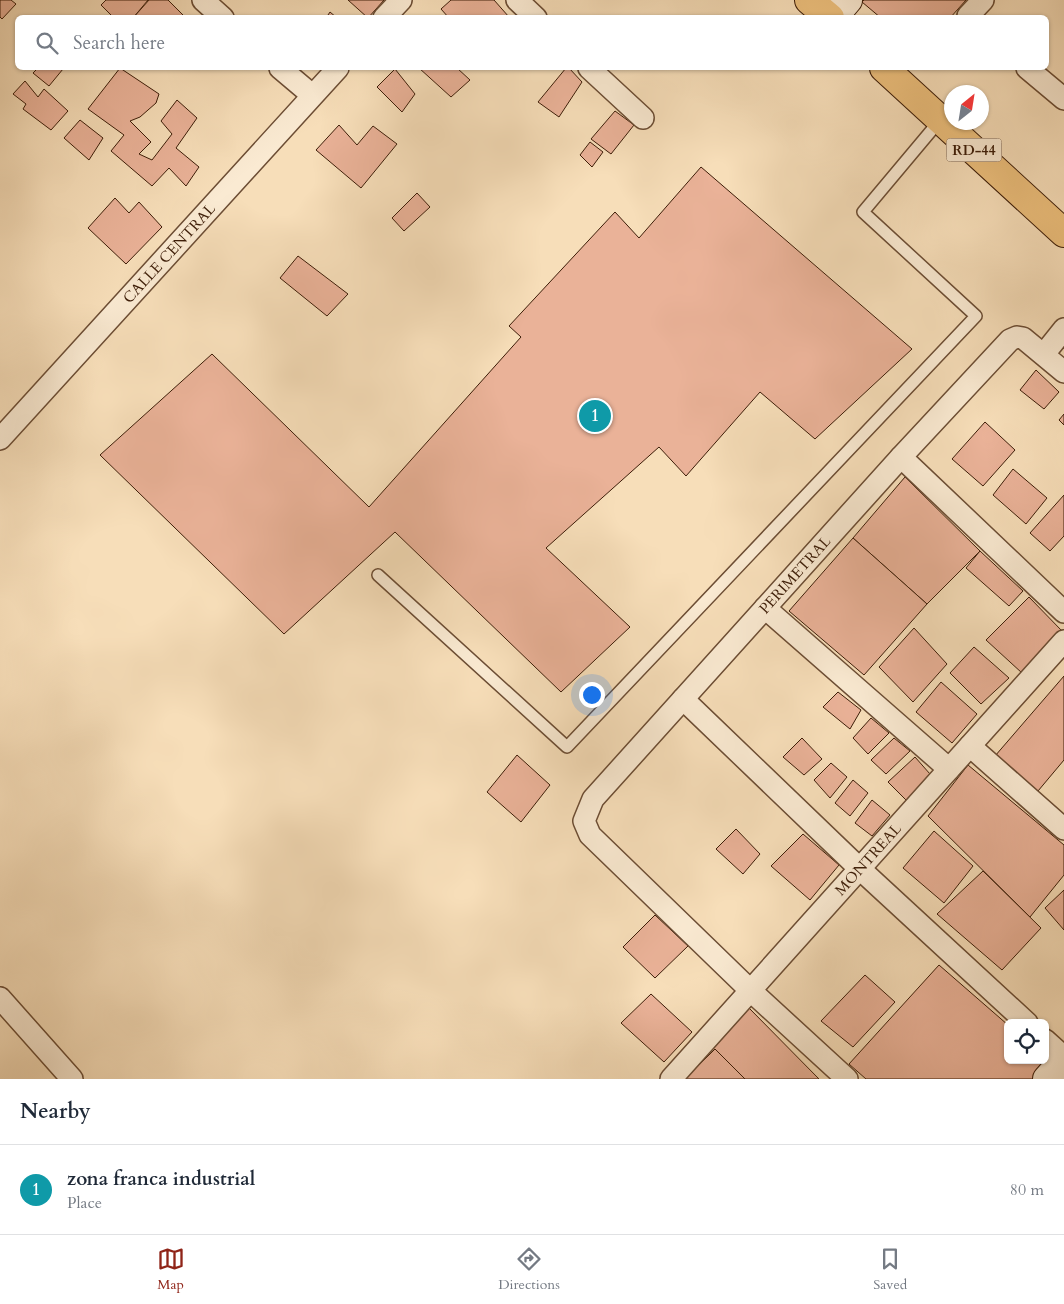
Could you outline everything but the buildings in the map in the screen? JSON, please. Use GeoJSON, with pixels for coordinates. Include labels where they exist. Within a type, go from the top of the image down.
{"type":"FeatureCollection","features":[{"type":"Feature","properties":{"kind":"main road"},"geometry":{"type":"LineString","coordinates":[[809,0],[828,15]]}},
{"type":"Feature","properties":{"kind":"main road"},"geometry":{"type":"LineString","coordinates":[[835,15],[848,0]]}},
{"type":"Feature","properties":{"kind":"main road","name":"RD-44"},"geometry":{"type":"LineString","coordinates":[[886,70],[1060,223]]}},
{"type":"Feature","properties":{"kind":"main road"},"geometry":{"type":"LineString","coordinates":[[1046,1079],[1064,1058]]}},
{"type":"Feature","properties":{"kind":"street"},"geometry":{"type":"LineString","coordinates":[[203,0],[220,15]]}},
{"type":"Feature","properties":{"kind":"street"},"geometry":{"type":"LineString","coordinates":[[387,15],[400,0]]}},
{"type":"Feature","properties":{"kind":"street"},"geometry":{"type":"LineString","coordinates":[[517,0],[533,15]]}},
{"type":"Feature","properties":{"kind":"street"},"geometry":{"type":"LineString","coordinates":[[969,15],[983,0]]}},
{"type":"Feature","properties":{"kind":"street"},"geometry":{"type":"LineString","coordinates":[[282,70],[312,95]]}},
{"type":"Feature","properties":{"kind":"street","name":"CALLE CENTRAL"},"geometry":{"type":"LineString","coordinates":[[0,439],[336,70]]}},
{"type":"Feature","properties":{"kind":"street"},"geometry":{"type":"LineString","coordinates":[[591,70],[643,118]]}},
{"type":"Feature","properties":{"kind":"street"},"geometry":{"type":"LineString","coordinates":[[1029,70],[1064,99]]}},
{"type":"Feature","properties":{"kind":"street"},"geometry":{"type":"LineString","coordinates":[[1064,329],[1044,354],[1064,372]]}},
{"type":"Feature","properties":{"kind":"street","name":"PERIMETRAL"},"geometry":{"type":"LineString","coordinates":[[751,991],[590,835],[584,821],[593,799],[901,457],[1010,340],[1023,338],[1044,354]]}},
{"type":"Feature","properties":{"kind":"street"},"geometry":{"type":"LineString","coordinates":[[901,457],[1064,612]]}},
{"type":"Feature","properties":{"kind":"street"},"geometry":{"type":"LineString","coordinates":[[765,608],[949,769]]}},
{"type":"Feature","properties":{"kind":"street","name":"MONTREAL"},"geometry":{"type":"LineString","coordinates":[[671,1079],[1064,640]]}},
{"type":"Feature","properties":{"kind":"street"},"geometry":{"type":"LineString","coordinates":[[683,699],[860,868],[1023,1019]]}},
{"type":"Feature","properties":{"kind":"street"},"geometry":{"type":"LineString","coordinates":[[970,746],[1064,829]]}},
{"type":"Feature","properties":{"kind":"street"},"geometry":{"type":"LineString","coordinates":[[751,991],[847,1079]]}},
{"type":"Feature","properties":{"kind":"street"},"geometry":{"type":"LineString","coordinates":[[0,998],[72,1079]]}},
{"type":"Feature","properties":{"kind":"street"},"geometry":{"type":"LineString","coordinates":[[1049,1044],[1064,1058]]}},
{"type":"Feature","properties":{"kind":"lane"},"geometry":{"type":"LineString","coordinates":[[378,575],[567,747],[976,316],[863,212],[940,119]]}},
{"type":"Feature","properties":{"kind":"place","name":"zona franca industrial"},"geometry":{"type":"Point","coordinates":[595,416]}}]}
